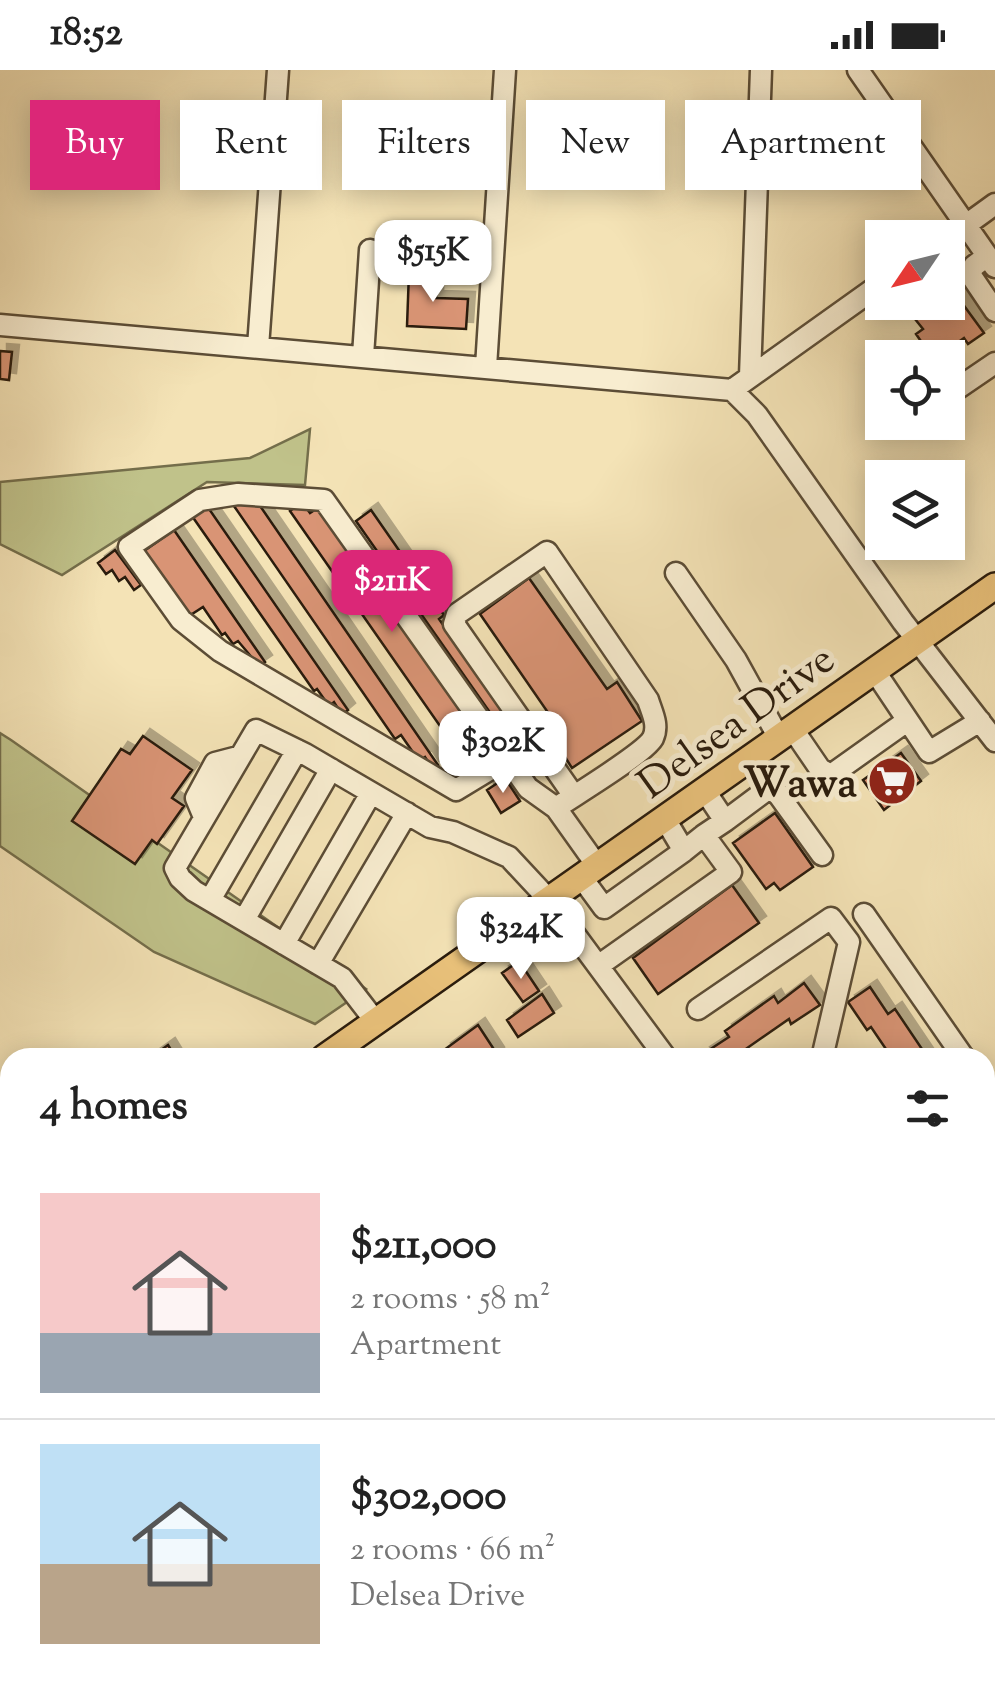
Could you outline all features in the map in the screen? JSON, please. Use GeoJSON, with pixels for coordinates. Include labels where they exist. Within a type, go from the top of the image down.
{"type":"FeatureCollection","features":[{"type":"Feature","properties":{"kind":"main road","name":"Delsea Drive"},"geometry":{"type":"LineString","coordinates":[[338,1048],[995,586]]}},
{"type":"Feature","properties":{"kind":"street"},"geometry":{"type":"LineString","coordinates":[[258,347],[278,70]]}},
{"type":"Feature","properties":{"kind":"street"},"geometry":{"type":"LineString","coordinates":[[486,367],[505,70]]}},
{"type":"Feature","properties":{"kind":"street"},"geometry":{"type":"LineString","coordinates":[[750,376],[761,70]]}},
{"type":"Feature","properties":{"kind":"street"},"geometry":{"type":"LineString","coordinates":[[858,70],[949,220]]}},
{"type":"Feature","properties":{"kind":"street"},"geometry":{"type":"LineString","coordinates":[[965,226],[995,204]]}},
{"type":"Feature","properties":{"kind":"street"},"geometry":{"type":"LineString","coordinates":[[965,240],[991,262]]}},
{"type":"Feature","properties":{"kind":"street"},"geometry":{"type":"LineString","coordinates":[[363,356],[370,250]]}},
{"type":"Feature","properties":{"kind":"street"},"geometry":{"type":"LineString","coordinates":[[991,262],[974,266],[970,274],[995,311]]}},
{"type":"Feature","properties":{"kind":"street"},"geometry":{"type":"LineString","coordinates":[[732,390],[865,295]]}},
{"type":"Feature","properties":{"kind":"street"},"geometry":{"type":"LineString","coordinates":[[0,325],[732,390],[757,415],[995,741]]}},
{"type":"Feature","properties":{"kind":"street"},"geometry":{"type":"LineString","coordinates":[[965,383],[995,363]]}},
{"type":"Feature","properties":{"kind":"street"},"geometry":{"type":"LineString","coordinates":[[507,759],[456,790],[220,650],[181,620],[128,547],[200,500],[238,494],[324,500],[528,788],[556,808],[604,908],[772,786]]}},
{"type":"Feature","properties":{"kind":"street"},"geometry":{"type":"LineString","coordinates":[[556,808],[574,796],[651,742],[656,726],[648,700],[546,552],[456,614],[454,624],[574,796]]}},
{"type":"Feature","properties":{"kind":"street"},"geometry":{"type":"LineString","coordinates":[[676,572],[786,733],[820,769],[831,775],[908,721]]}},
{"type":"Feature","properties":{"kind":"street"},"geometry":{"type":"LineString","coordinates":[[874,670],[929,752],[980,721]]}},
{"type":"Feature","properties":{"kind":"street"},"geometry":{"type":"LineString","coordinates":[[376,1022],[342,978],[210,900],[180,878],[175,868],[256,730],[430,827],[453,832],[509,858],[550,902],[659,1048]]}},
{"type":"Feature","properties":{"kind":"street"},"geometry":{"type":"LineString","coordinates":[[210,900],[297,750]]}},
{"type":"Feature","properties":{"kind":"street"},"geometry":{"type":"LineString","coordinates":[[752,758],[822,854]]}},
{"type":"Feature","properties":{"kind":"street"},"geometry":{"type":"LineString","coordinates":[[244,920],[331,770]]}},
{"type":"Feature","properties":{"kind":"street"},"geometry":{"type":"LineString","coordinates":[[705,791],[725,821]]}},
{"type":"Feature","properties":{"kind":"street"},"geometry":{"type":"LineString","coordinates":[[284,944],[371,793]]}},
{"type":"Feature","properties":{"kind":"street"},"geometry":{"type":"LineString","coordinates":[[318,964],[406,813]]}},
{"type":"Feature","properties":{"kind":"street"},"geometry":{"type":"LineString","coordinates":[[665,820],[684,851]]}},
{"type":"Feature","properties":{"kind":"street"},"geometry":{"type":"LineString","coordinates":[[598,966],[731,872],[704,835]]}},
{"type":"Feature","properties":{"kind":"street"},"geometry":{"type":"LineString","coordinates":[[698,1009],[831,918],[849,942]]}},
{"type":"Feature","properties":{"kind":"street"},"geometry":{"type":"LineString","coordinates":[[824,1048],[849,942],[868,920],[957,1048]]}},
{"type":"Feature","properties":{"kind":"green space"},"geometry":{"type":"Polygon","coordinates":[[[310,429],[305,485],[207,482],[62,575],[0,544],[0,482],[250,458],[310,429]]]}},
{"type":"Feature","properties":{"kind":"green space"},"geometry":{"type":"Polygon","coordinates":[[[0,733],[366,989],[315,1024],[154,952],[0,846],[0,733]]]}},
{"type":"Feature","properties":{"kind":"building"},"geometry":{"type":"Polygon","coordinates":[[[409,272],[437,273],[436,298],[468,299],[466,329],[407,326],[409,272]]]}},
{"type":"Feature","properties":{"kind":"building"},"geometry":{"type":"Polygon","coordinates":[[[965,307],[984,333],[968,344],[964,338],[920,340],[916,334],[923,329],[916,320],[965,320],[965,307]]]}},
{"type":"Feature","properties":{"kind":"building"},"geometry":{"type":"Polygon","coordinates":[[[0,351],[12,352],[9,380],[0,379],[0,351]]]}},
{"type":"Feature","properties":{"kind":"building"},"geometry":{"type":"Polygon","coordinates":[[[245,499],[256,500],[438,765],[432,768],[425,757],[419,761],[401,735],[395,739],[234,506],[245,499]]]}},
{"type":"Feature","properties":{"kind":"building"},"geometry":{"type":"Polygon","coordinates":[[[302,502],[310,513],[319,507],[491,753],[470,769],[290,511],[302,502]]]}},
{"type":"Feature","properties":{"kind":"building"},"geometry":{"type":"Polygon","coordinates":[[[207,506],[348,710],[342,715],[334,702],[329,706],[317,689],[314,691],[192,516],[207,506]]]}},
{"type":"Feature","properties":{"kind":"building"},"geometry":{"type":"Polygon","coordinates":[[[371,510],[444,615],[439,619],[507,718],[498,724],[356,521],[371,510]]]}},
{"type":"Feature","properties":{"kind":"building"},"geometry":{"type":"Polygon","coordinates":[[[174,530],[265,662],[259,666],[238,641],[233,644],[225,633],[222,635],[203,607],[189,616],[144,551],[174,530]]]}},
{"type":"Feature","properties":{"kind":"building"},"geometry":{"type":"Polygon","coordinates":[[[115,550],[141,585],[134,590],[125,577],[119,581],[112,570],[106,574],[98,563],[115,550]]]}},
{"type":"Feature","properties":{"kind":"building"},"geometry":{"type":"Polygon","coordinates":[[[529,578],[607,689],[617,682],[642,721],[572,768],[549,732],[558,727],[480,614],[529,578]]]}},
{"type":"Feature","properties":{"kind":"building"},"geometry":{"type":"Polygon","coordinates":[[[143,736],[192,770],[172,798],[184,806],[157,844],[152,840],[135,864],[72,821],[121,749],[130,754],[143,736]]]}},
{"type":"Feature","properties":{"kind":"building","name":"Wawa"},"geometry":{"type":"Polygon","coordinates":[[[901,753],[921,781],[884,810],[863,780],[901,753]]]}},
{"type":"Feature","properties":{"kind":"building"},"geometry":{"type":"Polygon","coordinates":[[[505,778],[520,801],[501,813],[487,790],[505,778]]]}},
{"type":"Feature","properties":{"kind":"building"},"geometry":{"type":"Polygon","coordinates":[[[775,813],[813,867],[780,890],[774,883],[766,889],[733,843],[775,813]]]}},
{"type":"Feature","properties":{"kind":"building"},"geometry":{"type":"Polygon","coordinates":[[[732,885],[759,923],[658,994],[633,958],[732,885]]]}},
{"type":"Feature","properties":{"kind":"building"},"geometry":{"type":"Polygon","coordinates":[[[519,961],[539,991],[523,1002],[502,973],[519,961]]]}},
{"type":"Feature","properties":{"kind":"building"},"geometry":{"type":"Polygon","coordinates":[[[804,983],[820,1005],[791,1024],[789,1019],[747,1048],[712,1048],[729,1037],[725,1031],[774,996],[778,1003],[804,983]]]}},
{"type":"Feature","properties":{"kind":"building"},"geometry":{"type":"Polygon","coordinates":[[[870,987],[888,1014],[895,1009],[921,1048],[885,1048],[848,1002],[870,987]]]}},
{"type":"Feature","properties":{"kind":"building"},"geometry":{"type":"Polygon","coordinates":[[[542,994],[554,1013],[518,1037],[507,1020],[542,994]]]}},
{"type":"Feature","properties":{"kind":"building"},"geometry":{"type":"Polygon","coordinates":[[[478,1025],[493,1048],[447,1048],[478,1025]]]}},
{"type":"Feature","properties":{"kind":"place","name":"Wawa"},"geometry":{"type":"Point","coordinates":[892,781]}}]}
